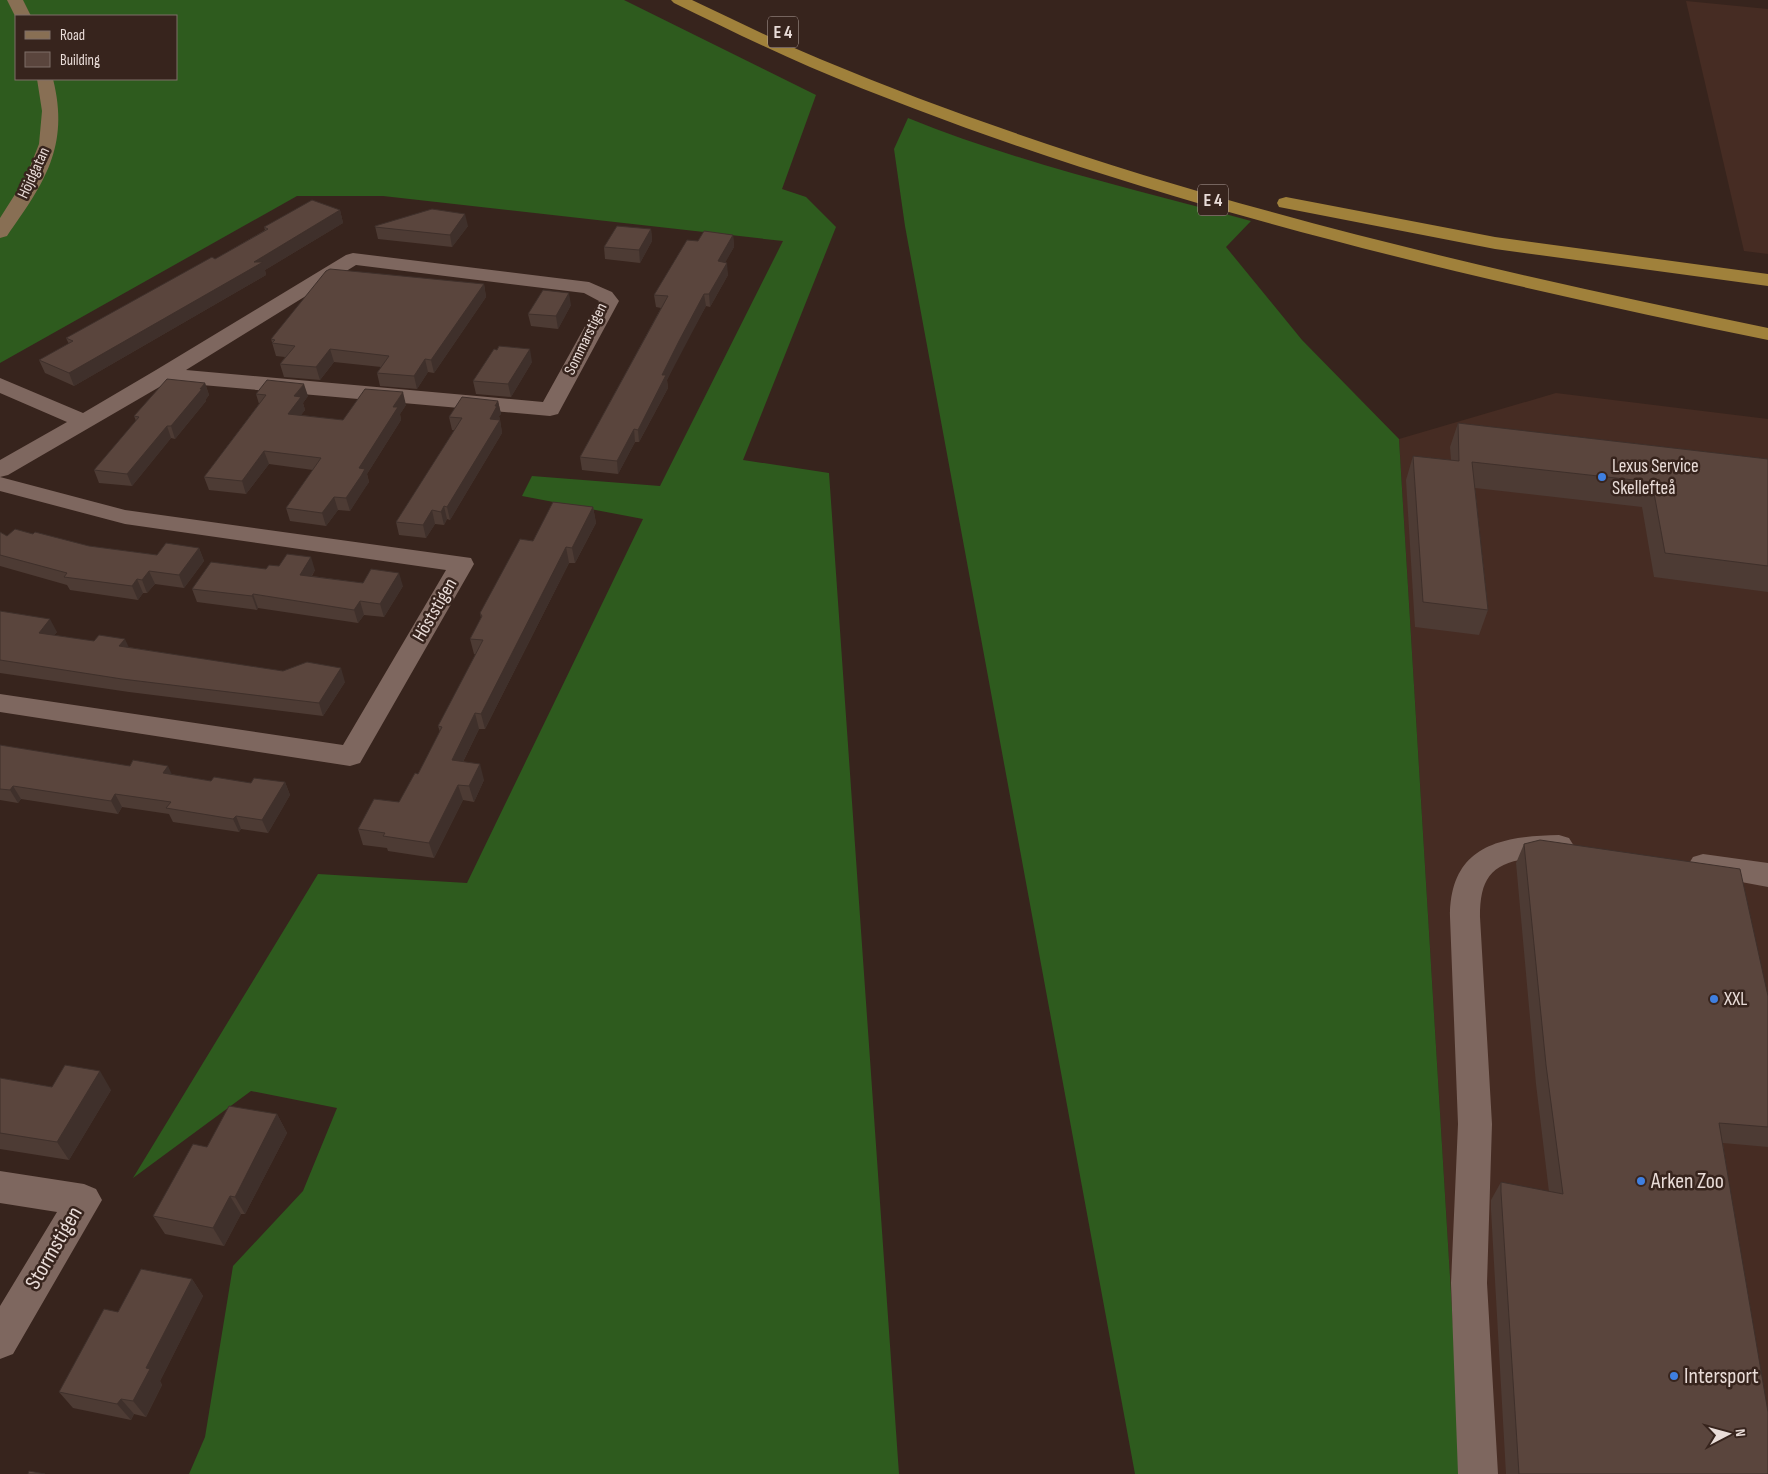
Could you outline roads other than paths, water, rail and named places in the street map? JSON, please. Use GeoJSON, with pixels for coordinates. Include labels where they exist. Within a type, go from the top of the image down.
{"type":"FeatureCollection","features":[{"type":"Feature","properties":{"kind":"highway","name":"E 4"},"geometry":{"type":"LineString","coordinates":[[679,0],[779,47],[925,106],[1154,183],[1373,244],[1576,293],[1768,334]]}},
{"type":"Feature","properties":{"kind":"highway","name":"E 4"},"geometry":{"type":"LineString","coordinates":[[713,0],[853,62],[965,104],[1122,157],[1266,200],[1497,258],[1608,283],[1749,311]]}},
{"type":"Feature","properties":{"kind":"highway"},"geometry":{"type":"LineString","coordinates":[[1266,200],[1486,242],[1768,280]]}},
{"type":"Feature","properties":{"kind":"highway"},"geometry":{"type":"LineString","coordinates":[[1692,319],[1768,346]]}},
{"type":"Feature","properties":{"kind":"street"},"geometry":{"type":"LineString","coordinates":[[15,0],[22,15]]}},
{"type":"Feature","properties":{"kind":"street","name":"Höjdgatan"},"geometry":{"type":"LineString","coordinates":[[0,232],[33,181],[48,145],[51,117],[45,80]]}},
{"type":"Feature","properties":{"kind":"street","name":"Sommarstigen"},"geometry":{"type":"LineString","coordinates":[[84,421],[164,375],[353,259],[589,288],[605,296],[609,301],[550,409],[164,375]]}},
{"type":"Feature","properties":{"kind":"street"},"geometry":{"type":"LineString","coordinates":[[0,385],[84,421]]}},
{"type":"Feature","properties":{"kind":"street"},"geometry":{"type":"LineString","coordinates":[[0,470],[84,421]]}},
{"type":"Feature","properties":{"kind":"street","name":"Höststigen"},"geometry":{"type":"LineString","coordinates":[[0,484],[125,517],[462,564],[350,756],[0,703]]}},
{"type":"Feature","properties":{"kind":"street"},"geometry":{"type":"LineString","coordinates":[[1478,1474],[1469,1283],[1475,1124],[1465,918],[1466,893],[1476,870],[1485,861],[1499,854],[1542,846],[1589,848]]}},
{"type":"Feature","properties":{"kind":"street"},"geometry":{"type":"LineString","coordinates":[[1674,860],[1768,875]]}},
{"type":"Feature","properties":{"kind":"street","name":"Stormstigen"},"geometry":{"type":"LineString","coordinates":[[0,1187],[84,1200],[0,1341]]}},
{"type":"Feature","properties":{"kind":"place","name":"Lexus Service Skellefteå"},"geometry":{"type":"Point","coordinates":[1602,477]}},
{"type":"Feature","properties":{"kind":"place","name":"XXL"},"geometry":{"type":"Point","coordinates":[1714,999]}},
{"type":"Feature","properties":{"kind":"place","name":"Arken Zoo"},"geometry":{"type":"Point","coordinates":[1641,1181]}},
{"type":"Feature","properties":{"kind":"place","name":"Intersport"},"geometry":{"type":"Point","coordinates":[1674,1376]}}]}
